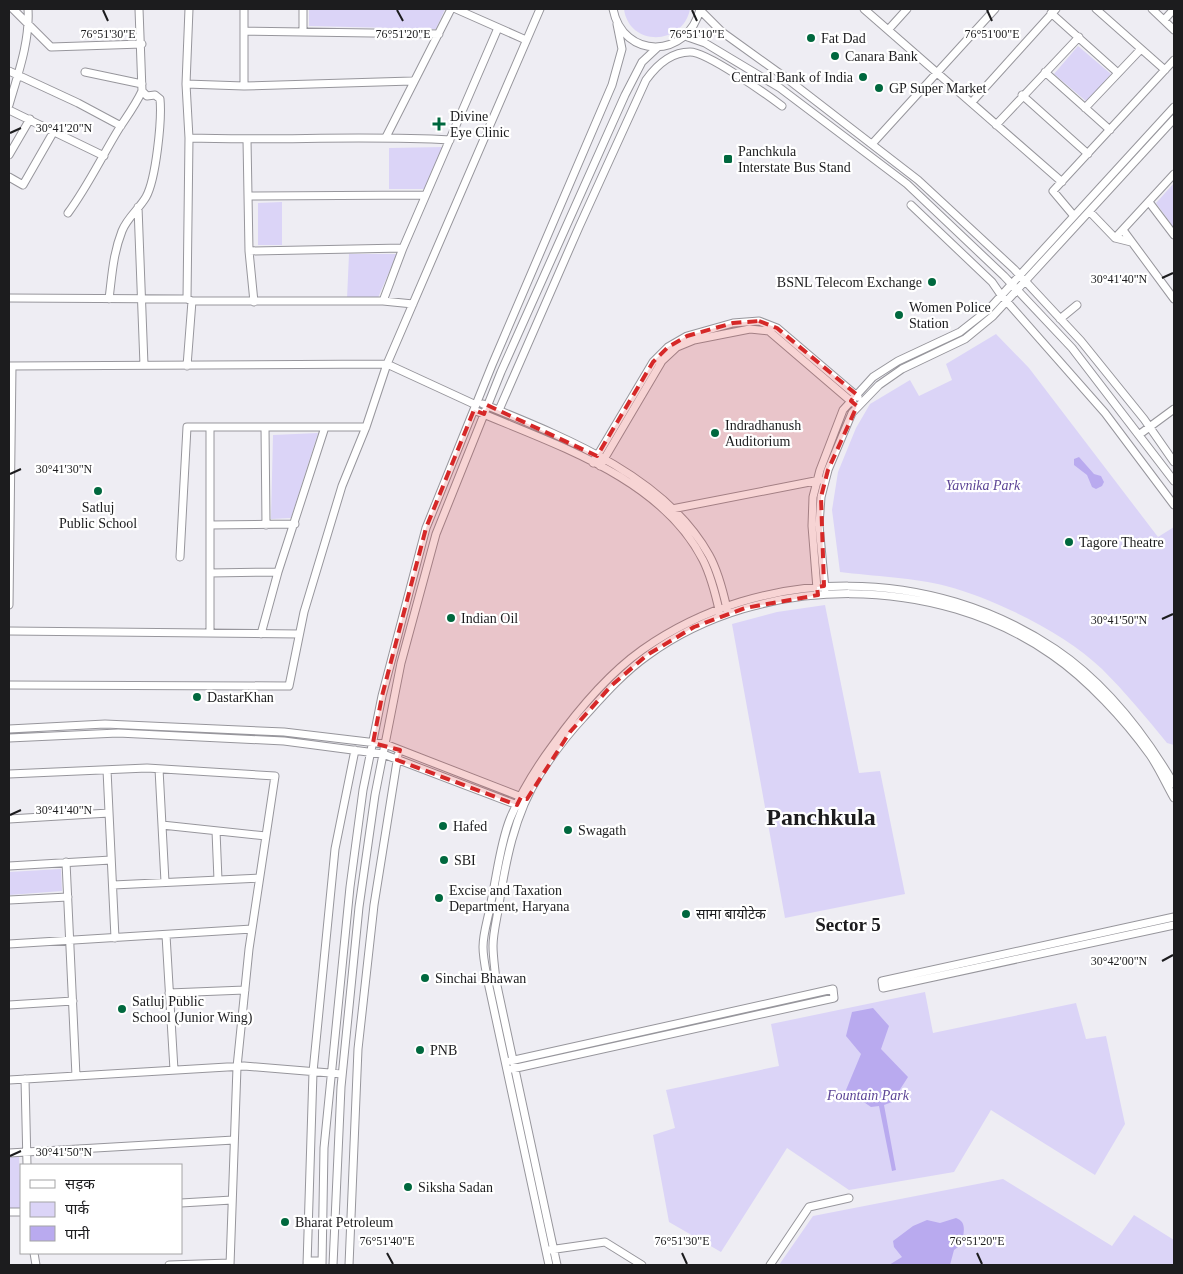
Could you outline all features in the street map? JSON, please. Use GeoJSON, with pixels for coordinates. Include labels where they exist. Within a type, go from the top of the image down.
{"type":"FeatureCollection","features":[{"type":"Feature","properties":{"kind":"street"},"geometry":{"type":"LineString","coordinates":[[12,9],[51,47],[142,44]]}},
{"type":"Feature","properties":{"kind":"street"},"geometry":{"type":"LineString","coordinates":[[9,105],[18,75],[29,24],[28,9]]}},
{"type":"Feature","properties":{"kind":"street"},"geometry":{"type":"LineString","coordinates":[[68,213],[81,195],[121,126],[131,114],[142,88],[142,44],[139,9]]}},
{"type":"Feature","properties":{"kind":"street"},"geometry":{"type":"LineString","coordinates":[[187,366],[190,300],[190,138],[186,84],[189,9]]}},
{"type":"Feature","properties":{"kind":"street"},"geometry":{"type":"LineString","coordinates":[[244,9],[244,86]]}},
{"type":"Feature","properties":{"kind":"street"},"geometry":{"type":"LineString","coordinates":[[303,9],[303,32]]}},
{"type":"Feature","properties":{"kind":"street"},"geometry":{"type":"LineString","coordinates":[[386,137],[412,81],[451,9]]}},
{"type":"Feature","properties":{"kind":"street"},"geometry":{"type":"LineString","coordinates":[[456,9],[526,40]]}},
{"type":"Feature","properties":{"kind":"street"},"geometry":{"type":"LineString","coordinates":[[9,685],[289,686],[299,634],[342,486],[366,427],[387,364],[540,9]]}},
{"type":"Feature","properties":{"kind":"street"},"geometry":{"type":"LineString","coordinates":[[355,750],[335,849],[313,1072],[307,1263],[322,1263],[324,1148],[350,887],[382,696],[426,528],[475,405],[612,85],[622,49],[613,9]]}},
{"type":"Feature","properties":{"kind":"street"},"geometry":{"type":"LineString","coordinates":[[617,24],[627,36],[641,45],[658,47],[671,45],[685,36],[695,24],[700,9],[722,32],[918,180],[1020,275],[1060,319],[1150,427],[1174,462]]}},
{"type":"Feature","properties":{"kind":"street"},"geometry":{"type":"LineString","coordinates":[[864,9],[1062,182]]}},
{"type":"Feature","properties":{"kind":"street"},"geometry":{"type":"LineString","coordinates":[[888,30],[907,9]]}},
{"type":"Feature","properties":{"kind":"street"},"geometry":{"type":"LineString","coordinates":[[872,144],[994,9]]}},
{"type":"Feature","properties":{"kind":"street"},"geometry":{"type":"LineString","coordinates":[[1096,9],[1165,70]]}},
{"type":"Feature","properties":{"kind":"street"},"geometry":{"type":"LineString","coordinates":[[1152,9],[1174,30]]}},
{"type":"Feature","properties":{"kind":"street"},"geometry":{"type":"LineString","coordinates":[[1164,20],[1174,9]]}},
{"type":"Feature","properties":{"kind":"street"},"geometry":{"type":"LineString","coordinates":[[972,102],[1053,11],[1118,73]]}},
{"type":"Feature","properties":{"kind":"street"},"geometry":{"type":"LineString","coordinates":[[383,301],[425,195],[498,28]]}},
{"type":"Feature","properties":{"kind":"street"},"geometry":{"type":"LineString","coordinates":[[244,31],[439,34]]}},
{"type":"Feature","properties":{"kind":"street"},"geometry":{"type":"LineString","coordinates":[[685,36],[705,42],[780,88],[906,184],[1012,284],[1072,348],[1140,434],[1174,481]]}},
{"type":"Feature","properties":{"kind":"street"},"geometry":{"type":"LineString","coordinates":[[996,125],[1079,37]]}},
{"type":"Feature","properties":{"kind":"street"},"geometry":{"type":"LineString","coordinates":[[333,1265],[342,1074],[359,907],[374,795],[401,663],[436,534],[487,405],[625,94],[642,62],[658,47]]}},
{"type":"Feature","properties":{"kind":"street"},"geometry":{"type":"LineString","coordinates":[[1085,108],[1140,49]]}},
{"type":"Feature","properties":{"kind":"street"},"geometry":{"type":"LineString","coordinates":[[499,410],[599,183],[646,80],[655,67],[682,53],[696,53],[757,88],[782,106]]}},
{"type":"Feature","properties":{"kind":"street"},"geometry":{"type":"LineString","coordinates":[[1074,216],[1053,191],[1174,60]]}},
{"type":"Feature","properties":{"kind":"street"},"geometry":{"type":"LineString","coordinates":[[9,71],[121,126]]}},
{"type":"Feature","properties":{"kind":"street"},"geometry":{"type":"LineString","coordinates":[[85,72],[142,88],[147,96],[155,95],[160,99],[161,113],[152,176],[147,196],[123,228],[113,256],[110,299]]}},
{"type":"Feature","properties":{"kind":"street"},"geometry":{"type":"LineString","coordinates":[[1045,72],[1110,130]]}},
{"type":"Feature","properties":{"kind":"street"},"geometry":{"type":"LineString","coordinates":[[186,84],[244,86],[412,81]]}},
{"type":"Feature","properties":{"kind":"street"},"geometry":{"type":"LineString","coordinates":[[1022,96],[1088,154]]}},
{"type":"Feature","properties":{"kind":"street"},"geometry":{"type":"LineString","coordinates":[[821,590],[812,526],[813,496],[844,410],[856,394],[873,377],[898,361],[960,332],[1001,295],[1174,107]]}},
{"type":"Feature","properties":{"kind":"street"},"geometry":{"type":"LineString","coordinates":[[9,110],[104,156]]}},
{"type":"Feature","properties":{"kind":"street"},"geometry":{"type":"LineString","coordinates":[[9,155],[30,119]]}},
{"type":"Feature","properties":{"kind":"street"},"geometry":{"type":"LineString","coordinates":[[821,590],[820,497],[852,413],[857,406],[879,385],[902,369],[965,339],[994,316],[1174,119]]}},
{"type":"Feature","properties":{"kind":"street"},"geometry":{"type":"LineString","coordinates":[[9,177],[23,185],[54,131]]}},
{"type":"Feature","properties":{"kind":"street"},"geometry":{"type":"LineString","coordinates":[[190,138],[247,140],[386,137],[450,140]]}},
{"type":"Feature","properties":{"kind":"street"},"geometry":{"type":"LineString","coordinates":[[247,140],[249,251],[254,302]]}},
{"type":"Feature","properties":{"kind":"street"},"geometry":{"type":"LineString","coordinates":[[1116,238],[1174,174]]}},
{"type":"Feature","properties":{"kind":"street"},"geometry":{"type":"LineString","coordinates":[[248,196],[425,195]]}},
{"type":"Feature","properties":{"kind":"street"},"geometry":{"type":"LineString","coordinates":[[1149,202],[1174,235]]}},
{"type":"Feature","properties":{"kind":"street"},"geometry":{"type":"LineString","coordinates":[[911,205],[992,282],[1007,302],[1105,413],[1174,505]]}},
{"type":"Feature","properties":{"kind":"street"},"geometry":{"type":"LineString","coordinates":[[138,207],[144,365]]}},
{"type":"Feature","properties":{"kind":"street"},"geometry":{"type":"LineString","coordinates":[[1090,212],[1116,238],[1131,242]]}},
{"type":"Feature","properties":{"kind":"street"},"geometry":{"type":"LineString","coordinates":[[1123,230],[1174,299]]}},
{"type":"Feature","properties":{"kind":"street"},"geometry":{"type":"LineString","coordinates":[[249,251],[403,248]]}},
{"type":"Feature","properties":{"kind":"street"},"geometry":{"type":"LineString","coordinates":[[9,298],[254,302],[383,301],[413,304]]}},
{"type":"Feature","properties":{"kind":"street"},"geometry":{"type":"LineString","coordinates":[[1060,319],[1077,305]]}},
{"type":"Feature","properties":{"kind":"street"},"geometry":{"type":"LineString","coordinates":[[598,461],[653,362],[668,347],[687,336],[733,323],[759,321],[777,328],[863,400]]}},
{"type":"Feature","properties":{"kind":"street"},"geometry":{"type":"LineString","coordinates":[[598,461],[662,360],[678,347],[694,340],[750,329],[769,332],[857,406]]}},
{"type":"Feature","properties":{"kind":"street"},"geometry":{"type":"LineString","coordinates":[[9,605],[10,366],[387,364],[475,405],[484,414],[598,461],[664,509],[692,541],[704,561],[720,613]]}},
{"type":"Feature","properties":{"kind":"street"},"geometry":{"type":"LineString","coordinates":[[475,405],[487,405],[499,410],[652,489],[675,508],[711,557],[728,610]]}},
{"type":"Feature","properties":{"kind":"street"},"geometry":{"type":"LineString","coordinates":[[1140,434],[1174,409]]}},
{"type":"Feature","properties":{"kind":"street"},"geometry":{"type":"LineString","coordinates":[[210,427],[210,633]]}},
{"type":"Feature","properties":{"kind":"street"},"geometry":{"type":"LineString","coordinates":[[266,427],[266,524]]}},
{"type":"Feature","properties":{"kind":"street"},"geometry":{"type":"LineString","coordinates":[[261,634],[278,572],[325,427]]}},
{"type":"Feature","properties":{"kind":"street"},"geometry":{"type":"LineString","coordinates":[[180,557],[186,428],[366,427]]}},
{"type":"Feature","properties":{"kind":"street"},"geometry":{"type":"LineString","coordinates":[[664,509],[826,478]]}},
{"type":"Feature","properties":{"kind":"street"},"geometry":{"type":"LineString","coordinates":[[210,525],[295,524]]}},
{"type":"Feature","properties":{"kind":"street"},"geometry":{"type":"LineString","coordinates":[[210,573],[278,572]]}},
{"type":"Feature","properties":{"kind":"street"},"geometry":{"type":"LineString","coordinates":[[549,1265],[488,982],[483,947],[520,806],[524,798],[570,732],[611,686],[647,655],[743,600],[777,592],[821,590],[838,584],[884,587],[929,595],[977,610],[1025,631],[1056,650],[1084,672],[1128,717],[1156,753],[1171,782],[1174,798]]}},
{"type":"Feature","properties":{"kind":"street"},"geometry":{"type":"LineString","coordinates":[[9,631],[299,634]]}},
{"type":"Feature","properties":{"kind":"street"},"geometry":{"type":"LineString","coordinates":[[9,729],[105,724],[284,732],[385,744],[524,798]]}},
{"type":"Feature","properties":{"kind":"street"},"geometry":{"type":"LineString","coordinates":[[9,738],[118,732],[284,740],[383,754],[520,806]]}},
{"type":"Feature","properties":{"kind":"street"},"geometry":{"type":"LineString","coordinates":[[349,1265],[358,1049],[374,905],[400,750]]}},
{"type":"Feature","properties":{"kind":"street"},"geometry":{"type":"LineString","coordinates":[[159,768],[165,882]]}},
{"type":"Feature","properties":{"kind":"street"},"geometry":{"type":"LineString","coordinates":[[9,774],[159,768],[275,776],[252,930],[237,1067],[230,1264],[169,1265]]}},
{"type":"Feature","properties":{"kind":"street"},"geometry":{"type":"LineString","coordinates":[[107,770],[115,938]]}},
{"type":"Feature","properties":{"kind":"street"},"geometry":{"type":"LineString","coordinates":[[9,819],[109,814]]}},
{"type":"Feature","properties":{"kind":"street"},"geometry":{"type":"LineString","coordinates":[[162,825],[266,836]]}},
{"type":"Feature","properties":{"kind":"street"},"geometry":{"type":"LineString","coordinates":[[216,831],[218,880]]}},
{"type":"Feature","properties":{"kind":"street"},"geometry":{"type":"LineString","coordinates":[[9,866],[111,860]]}},
{"type":"Feature","properties":{"kind":"street"},"geometry":{"type":"LineString","coordinates":[[66,862],[76,1076]]}},
{"type":"Feature","properties":{"kind":"street"},"geometry":{"type":"LineString","coordinates":[[112,885],[260,878]]}},
{"type":"Feature","properties":{"kind":"street"},"geometry":{"type":"LineString","coordinates":[[9,900],[68,897]]}},
{"type":"Feature","properties":{"kind":"street"},"geometry":{"type":"LineString","coordinates":[[494,910],[493,945],[496,981],[557,1265]]}},
{"type":"Feature","properties":{"kind":"street"},"geometry":{"type":"LineString","coordinates":[[892,983],[1174,917]]}},
{"type":"Feature","properties":{"kind":"street"},"geometry":{"type":"LineString","coordinates":[[912,978],[1174,925]]}},
{"type":"Feature","properties":{"kind":"street"},"geometry":{"type":"LineString","coordinates":[[9,944],[252,930]]}},
{"type":"Feature","properties":{"kind":"street"},"geometry":{"type":"LineString","coordinates":[[166,934],[174,1070]]}},
{"type":"Feature","properties":{"kind":"street"},"geometry":{"type":"LineString","coordinates":[[505,1062],[832,989],[834,998],[507,1070]]}},
{"type":"Feature","properties":{"kind":"street"},"geometry":{"type":"LineString","coordinates":[[170,993],[245,990]]}},
{"type":"Feature","properties":{"kind":"street"},"geometry":{"type":"LineString","coordinates":[[9,1005],[72,1001]]}},
{"type":"Feature","properties":{"kind":"street"},"geometry":{"type":"LineString","coordinates":[[9,1080],[237,1067],[342,1074]]}},
{"type":"Feature","properties":{"kind":"street"},"geometry":{"type":"LineString","coordinates":[[25,1079],[27,1164]]}},
{"type":"Feature","properties":{"kind":"street"},"geometry":{"type":"LineString","coordinates":[[9,1153],[234,1140]]}},
{"type":"Feature","properties":{"kind":"street"},"geometry":{"type":"LineString","coordinates":[[770,1265],[809,1207],[849,1198]]}},
{"type":"Feature","properties":{"kind":"street"},"geometry":{"type":"LineString","coordinates":[[182,1203],[232,1200]]}},
{"type":"Feature","properties":{"kind":"street"},"geometry":{"type":"LineString","coordinates":[[546,1251],[604,1242],[642,1265]]}},
{"type":"Feature","properties":{"kind":"highlighted area"},"geometry":{"type":"Polygon","coordinates":[[[759,321],[777,328],[856,394],[851,401],[857,406],[828,470],[821,497],[824,586],[817,587],[818,595],[745,608],[694,627],[647,655],[611,686],[570,732],[527,799],[521,797],[517,805],[397,760],[400,750],[373,743],[382,696],[426,528],[474,410],[484,414],[487,405],[597,456],[653,362],[668,347],[687,336],[733,323],[759,321]]]}},
{"type":"Feature","properties":{"kind":"green space"},"geometry":{"type":"Polygon","coordinates":[[[309,9],[445,9],[436,29],[309,26],[309,9]]]}},
{"type":"Feature","properties":{"kind":"green space"},"geometry":{"type":"Polygon","coordinates":[[[624,9],[690,9],[685,21],[677,30],[667,35],[656,37],[645,35],[635,30],[628,21],[624,9]]]}},
{"type":"Feature","properties":{"kind":"green space"},"geometry":{"type":"Polygon","coordinates":[[[1078,46],[1111,74],[1087,102],[1054,74],[1078,46]]]}},
{"type":"Feature","properties":{"kind":"green space"},"geometry":{"type":"Polygon","coordinates":[[[443,147],[424,189],[389,189],[389,148],[443,147]]]}},
{"type":"Feature","properties":{"kind":"green space"},"geometry":{"type":"Polygon","coordinates":[[[1174,183],[1174,228],[1156,203],[1174,183]]]}},
{"type":"Feature","properties":{"kind":"green space"},"geometry":{"type":"Polygon","coordinates":[[[282,202],[282,245],[258,245],[258,203],[282,202]]]}},
{"type":"Feature","properties":{"kind":"green space"},"geometry":{"type":"Polygon","coordinates":[[[349,254],[397,254],[377,300],[347,299],[349,254]]]}},
{"type":"Feature","properties":{"kind":"green space","name":"Yavnika Park"},"geometry":{"type":"Polygon","coordinates":[[[996,334],[1029,368],[1158,537],[1174,527],[1174,745],[1167,743],[1119,687],[1087,656],[1049,630],[1007,608],[986,599],[934,583],[840,572],[832,510],[838,472],[856,428],[870,404],[910,380],[919,396],[952,380],[946,364],[996,334]]]}},
{"type":"Feature","properties":{"kind":"green space"},"geometry":{"type":"Polygon","coordinates":[[[318,433],[291,518],[271,519],[273,435],[318,433]]]}},
{"type":"Feature","properties":{"kind":"green space"},"geometry":{"type":"Polygon","coordinates":[[[825,605],[859,773],[880,771],[905,894],[785,918],[732,624],[777,612],[825,605]]]}},
{"type":"Feature","properties":{"kind":"green space"},"geometry":{"type":"Polygon","coordinates":[[[61,869],[62,891],[9,895],[9,872],[61,869]]]}},
{"type":"Feature","properties":{"kind":"green space","name":"Fountain Park"},"geometry":{"type":"Polygon","coordinates":[[[925,992],[933,1033],[1076,1003],[1086,1039],[1106,1036],[1125,1124],[1095,1175],[991,1110],[954,1172],[849,1190],[787,1148],[721,1252],[669,1222],[653,1135],[675,1128],[666,1090],[779,1066],[771,1024],[925,992]]]}},
{"type":"Feature","properties":{"kind":"green space"},"geometry":{"type":"Polygon","coordinates":[[[19,1156],[20,1209],[9,1210],[9,1157],[19,1156]]]}},
{"type":"Feature","properties":{"kind":"green space"},"geometry":{"type":"Polygon","coordinates":[[[1003,1179],[1112,1246],[1134,1215],[1174,1240],[1174,1265],[779,1265],[813,1216],[1003,1179]]]}},
{"type":"Feature","properties":{"kind":"water"},"geometry":{"type":"Polygon","coordinates":[[[1079,457],[1094,474],[1101,476],[1104,482],[1102,486],[1096,489],[1092,487],[1087,475],[1074,465],[1074,459],[1079,457]]]}},
{"type":"Feature","properties":{"kind":"water"},"geometry":{"type":"Polygon","coordinates":[[[873,1008],[889,1026],[881,1049],[908,1077],[892,1102],[884,1105],[896,1170],[892,1171],[879,1106],[871,1107],[846,1090],[861,1054],[846,1036],[852,1012],[873,1008]]]}},
{"type":"Feature","properties":{"kind":"water"},"geometry":{"type":"Polygon","coordinates":[[[956,1218],[962,1222],[964,1232],[962,1244],[954,1250],[950,1265],[889,1265],[902,1257],[894,1247],[893,1241],[913,1226],[927,1220],[940,1223],[956,1218]]]}},
{"type":"Feature","properties":{"kind":"place","name":"Fat Dad"},"geometry":{"type":"Point","coordinates":[811,38]}},
{"type":"Feature","properties":{"kind":"place","name":"Canara Bank"},"geometry":{"type":"Point","coordinates":[835,56]}},
{"type":"Feature","properties":{"kind":"place","name":"Central Bank of India"},"geometry":{"type":"Point","coordinates":[863,77]}},
{"type":"Feature","properties":{"kind":"place","name":"GP Super Market"},"geometry":{"type":"Point","coordinates":[879,88]}},
{"type":"Feature","properties":{"kind":"place","name":"Divine Eye Clinic"},"geometry":{"type":"Point","coordinates":[439,124]}},
{"type":"Feature","properties":{"kind":"place","name":"Panchkula Interstate Bus Stand"},"geometry":{"type":"Point","coordinates":[728,159]}},
{"type":"Feature","properties":{"kind":"place","name":"BSNL Telecom Exchange"},"geometry":{"type":"Point","coordinates":[932,282]}},
{"type":"Feature","properties":{"kind":"place","name":"Women Police Station"},"geometry":{"type":"Point","coordinates":[899,315]}},
{"type":"Feature","properties":{"kind":"place","name":"Indradhanush Auditorium"},"geometry":{"type":"Point","coordinates":[715,433]}},
{"type":"Feature","properties":{"kind":"place","name":"Satluj Public School"},"geometry":{"type":"Point","coordinates":[98,491]}},
{"type":"Feature","properties":{"kind":"place","name":"Tagore Theatre"},"geometry":{"type":"Point","coordinates":[1069,542]}},
{"type":"Feature","properties":{"kind":"place","name":"Indian Oil"},"geometry":{"type":"Point","coordinates":[451,618]}},
{"type":"Feature","properties":{"kind":"place","name":"DastarKhan"},"geometry":{"type":"Point","coordinates":[197,697]}},
{"type":"Feature","properties":{"kind":"place","name":"Hafed"},"geometry":{"type":"Point","coordinates":[443,826]}},
{"type":"Feature","properties":{"kind":"place","name":"Swagath"},"geometry":{"type":"Point","coordinates":[568,830]}},
{"type":"Feature","properties":{"kind":"place","name":"SBI"},"geometry":{"type":"Point","coordinates":[444,860]}},
{"type":"Feature","properties":{"kind":"place","name":"Excise and Taxation Department, Haryana"},"geometry":{"type":"Point","coordinates":[439,898]}},
{"type":"Feature","properties":{"kind":"place","name":"सामा बायोटेक"},"geometry":{"type":"Point","coordinates":[686,914]}},
{"type":"Feature","properties":{"kind":"place","name":"Sinchai Bhawan"},"geometry":{"type":"Point","coordinates":[425,978]}},
{"type":"Feature","properties":{"kind":"place","name":"Satluj Public School (Junior Wing)"},"geometry":{"type":"Point","coordinates":[122,1009]}},
{"type":"Feature","properties":{"kind":"place","name":"PNB"},"geometry":{"type":"Point","coordinates":[420,1050]}},
{"type":"Feature","properties":{"kind":"place","name":"Siksha Sadan"},"geometry":{"type":"Point","coordinates":[408,1187]}},
{"type":"Feature","properties":{"kind":"place","name":"Bharat Petroleum"},"geometry":{"type":"Point","coordinates":[285,1222]}},
{"type":"Feature","properties":{"kind":"district","name":"Panchkula"},"geometry":{"type":"Point","coordinates":[821,817]}},
{"type":"Feature","properties":{"kind":"district","name":"Sector 5"},"geometry":{"type":"Point","coordinates":[848,924]}}]}
